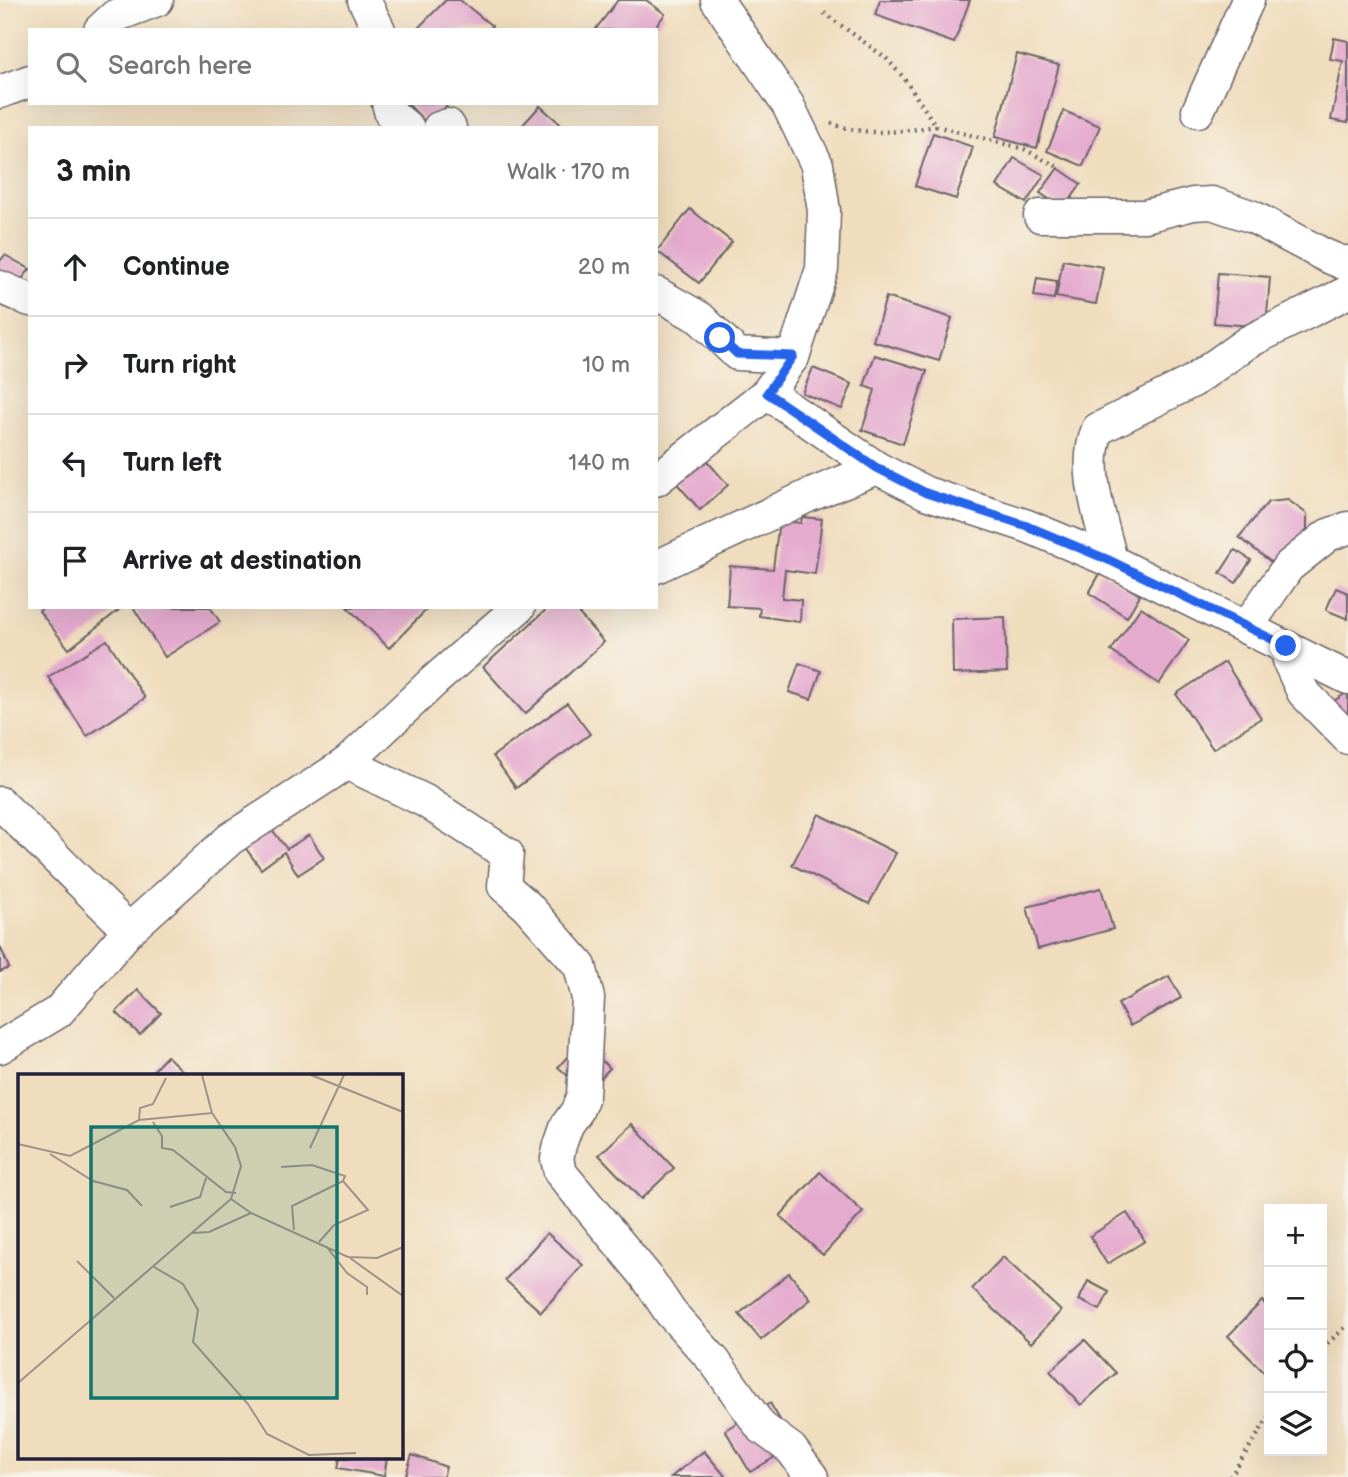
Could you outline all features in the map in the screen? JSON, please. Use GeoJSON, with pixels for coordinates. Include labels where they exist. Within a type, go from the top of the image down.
{"type":"FeatureCollection","features":[{"type":"Feature","properties":{"kind":"street"},"geometry":{"type":"LineString","coordinates":[[102,28],[116,16],[157,0]]}},
{"type":"Feature","properties":{"kind":"street"},"geometry":{"type":"LineString","coordinates":[[364,0],[378,28]]}},
{"type":"Feature","properties":{"kind":"street"},"geometry":{"type":"LineString","coordinates":[[658,478],[767,393],[793,356],[822,269],[824,211],[817,165],[788,105],[717,0]]}},
{"type":"Feature","properties":{"kind":"street"},"geometry":{"type":"LineString","coordinates":[[1198,111],[1248,0]]}},
{"type":"Feature","properties":{"kind":"street"},"geometry":{"type":"LineString","coordinates":[[0,92],[28,82]]}},
{"type":"Feature","properties":{"kind":"street"},"geometry":{"type":"LineString","coordinates":[[389,105],[391,114],[406,126]]}},
{"type":"Feature","properties":{"kind":"street"},"geometry":{"type":"LineString","coordinates":[[1040,216],[1145,216],[1193,204],[1212,203],[1253,217],[1324,255],[1348,262]]}},
{"type":"Feature","properties":{"kind":"street"},"geometry":{"type":"LineString","coordinates":[[0,287],[28,299]]}},
{"type":"Feature","properties":{"kind":"street"},"geometry":{"type":"LineString","coordinates":[[1111,561],[1093,484],[1092,444],[1098,429],[1193,381],[1248,342],[1348,292]]}},
{"type":"Feature","properties":{"kind":"street"},"geometry":{"type":"LineString","coordinates":[[658,294],[700,318],[737,354],[793,356]]}},
{"type":"Feature","properties":{"kind":"street"},"geometry":{"type":"LineString","coordinates":[[767,393],[877,468],[926,493],[1027,526],[1111,561],[1348,678]]}},
{"type":"Feature","properties":{"kind":"street"},"geometry":{"type":"LineString","coordinates":[[658,566],[808,496],[877,468]]}},
{"type":"Feature","properties":{"kind":"street"},"geometry":{"type":"LineString","coordinates":[[1247,627],[1288,567],[1328,535],[1348,528]]}},
{"type":"Feature","properties":{"kind":"street"},"geometry":{"type":"LineString","coordinates":[[0,1047],[58,1012],[128,930],[230,839],[347,763],[517,609]]}},
{"type":"Feature","properties":{"kind":"street"},"geometry":{"type":"LineString","coordinates":[[1286,646],[1290,664],[1303,692],[1348,738]]}},
{"type":"Feature","properties":{"kind":"street"},"geometry":{"type":"LineString","coordinates":[[347,763],[425,801],[507,854],[504,886],[527,906],[580,966],[588,998],[583,1096],[567,1125],[560,1145],[557,1159],[560,1172],[646,1276],[670,1312],[715,1362],[761,1427],[791,1449],[812,1477]]}},
{"type":"Feature","properties":{"kind":"street"},"geometry":{"type":"LineString","coordinates":[[0,803],[128,930]]}},
{"type":"Feature","properties":{"kind":"path"},"geometry":{"type":"LineString","coordinates":[[824,13],[886,58],[903,77],[936,126]]}},
{"type":"Feature","properties":{"kind":"path"},"geometry":{"type":"LineString","coordinates":[[788,105],[840,127],[864,132],[898,132],[936,126],[1024,149],[1058,167]]}},
{"type":"Feature","properties":{"kind":"path"},"geometry":{"type":"LineString","coordinates":[[1327,1344],[1348,1325]]}},
{"type":"Feature","properties":{"kind":"path"},"geometry":{"type":"LineString","coordinates":[[1230,1477],[1264,1425]]}},
{"type":"Feature","properties":{"kind":"building"},"geometry":{"type":"Polygon","coordinates":[[[446,0],[460,0],[492,26],[490,28],[418,28],[446,0]]]}},
{"type":"Feature","properties":{"kind":"building"},"geometry":{"type":"Polygon","coordinates":[[[618,0],[646,0],[665,14],[654,28],[597,28],[618,0]]]}},
{"type":"Feature","properties":{"kind":"building"},"geometry":{"type":"Polygon","coordinates":[[[880,0],[970,0],[954,43],[875,15],[880,0]]]}},
{"type":"Feature","properties":{"kind":"building"},"geometry":{"type":"Polygon","coordinates":[[[1334,38],[1348,41],[1348,123],[1331,120],[1343,61],[1330,59],[1334,38]]]}},
{"type":"Feature","properties":{"kind":"building"},"geometry":{"type":"Polygon","coordinates":[[[1017,54],[1059,65],[1037,148],[995,137],[1017,54]]]}},
{"type":"Feature","properties":{"kind":"building"},"geometry":{"type":"Polygon","coordinates":[[[409,105],[448,105],[427,124],[409,105]]]}},
{"type":"Feature","properties":{"kind":"building"},"geometry":{"type":"Polygon","coordinates":[[[540,106],[563,126],[522,126],[540,106]]]}},
{"type":"Feature","properties":{"kind":"building"},"geometry":{"type":"Polygon","coordinates":[[[1064,111],[1100,126],[1083,166],[1047,151],[1064,111]]]}},
{"type":"Feature","properties":{"kind":"building"},"geometry":{"type":"Polygon","coordinates":[[[933,133],[973,147],[956,199],[915,186],[933,133]]]}},
{"type":"Feature","properties":{"kind":"building"},"geometry":{"type":"Polygon","coordinates":[[[1014,158],[1044,175],[1026,203],[997,186],[1014,158]]]}},
{"type":"Feature","properties":{"kind":"building"},"geometry":{"type":"Polygon","coordinates":[[[1058,168],[1081,184],[1064,209],[1040,193],[1058,168]]]}},
{"type":"Feature","properties":{"kind":"building"},"geometry":{"type":"Polygon","coordinates":[[[690,209],[732,242],[699,283],[658,250],[690,209]]]}},
{"type":"Feature","properties":{"kind":"building"},"geometry":{"type":"Polygon","coordinates":[[[5,255],[28,268],[11,293],[0,285],[0,261],[5,255]]]}},
{"type":"Feature","properties":{"kind":"building"},"geometry":{"type":"Polygon","coordinates":[[[1063,260],[1103,267],[1096,304],[1056,297],[1063,260]]]}},
{"type":"Feature","properties":{"kind":"building"},"geometry":{"type":"Polygon","coordinates":[[[1218,273],[1270,277],[1266,327],[1214,323],[1218,273]]]}},
{"type":"Feature","properties":{"kind":"building"},"geometry":{"type":"Polygon","coordinates":[[[1037,278],[1057,281],[1054,299],[1034,296],[1037,278]]]}},
{"type":"Feature","properties":{"kind":"building"},"geometry":{"type":"Polygon","coordinates":[[[886,297],[952,318],[939,361],[873,341],[886,297]]]}},
{"type":"Feature","properties":{"kind":"building"},"geometry":{"type":"Polygon","coordinates":[[[875,355],[927,371],[903,444],[862,430],[875,390],[864,386],[875,355]]]}},
{"type":"Feature","properties":{"kind":"building"},"geometry":{"type":"Polygon","coordinates":[[[813,368],[852,384],[842,409],[802,393],[813,368]]]}},
{"type":"Feature","properties":{"kind":"building"},"geometry":{"type":"Polygon","coordinates":[[[701,454],[728,485],[700,510],[673,479],[701,454]]]}},
{"type":"Feature","properties":{"kind":"building"},"geometry":{"type":"Polygon","coordinates":[[[1288,500],[1307,514],[1307,531],[1276,566],[1239,537],[1268,502],[1288,500]]]}},
{"type":"Feature","properties":{"kind":"building"},"geometry":{"type":"Polygon","coordinates":[[[802,517],[822,519],[815,574],[785,570],[782,598],[801,600],[800,622],[759,616],[760,608],[727,606],[730,566],[773,569],[779,521],[801,523],[802,517]]]}},
{"type":"Feature","properties":{"kind":"building"},"geometry":{"type":"Polygon","coordinates":[[[1235,550],[1251,560],[1236,583],[1220,573],[1235,550]]]}},
{"type":"Feature","properties":{"kind":"building"},"geometry":{"type":"Polygon","coordinates":[[[1101,572],[1140,595],[1127,617],[1089,593],[1101,572]]]}},
{"type":"Feature","properties":{"kind":"building"},"geometry":{"type":"Polygon","coordinates":[[[1336,588],[1348,593],[1348,619],[1326,610],[1336,588]]]}},
{"type":"Feature","properties":{"kind":"building"},"geometry":{"type":"Polygon","coordinates":[[[1141,607],[1189,640],[1159,684],[1111,651],[1141,607]]]}},
{"type":"Feature","properties":{"kind":"building"},"geometry":{"type":"Polygon","coordinates":[[[42,609],[120,609],[69,649],[39,611],[42,609]]]}},
{"type":"Feature","properties":{"kind":"building"},"geometry":{"type":"Polygon","coordinates":[[[134,609],[211,609],[220,622],[165,657],[134,609]]]}},
{"type":"Feature","properties":{"kind":"building"},"geometry":{"type":"Polygon","coordinates":[[[349,609],[427,609],[389,648],[349,609]]]}},
{"type":"Feature","properties":{"kind":"building"},"geometry":{"type":"Polygon","coordinates":[[[547,609],[575,609],[604,642],[525,714],[483,667],[547,609]]]}},
{"type":"Feature","properties":{"kind":"building"},"geometry":{"type":"Polygon","coordinates":[[[1005,617],[1007,672],[953,674],[952,619],[1005,617]]]}},
{"type":"Feature","properties":{"kind":"building"},"geometry":{"type":"Polygon","coordinates":[[[107,640],[145,698],[87,736],[48,677],[107,640]]]}},
{"type":"Feature","properties":{"kind":"building"},"geometry":{"type":"Polygon","coordinates":[[[1225,662],[1261,718],[1213,749],[1176,694],[1225,662]]]}},
{"type":"Feature","properties":{"kind":"building"},"geometry":{"type":"Polygon","coordinates":[[[799,663],[821,671],[811,699],[789,692],[799,663]]]}},
{"type":"Feature","properties":{"kind":"building"},"geometry":{"type":"Polygon","coordinates":[[[1348,692],[1348,744],[1318,711],[1348,692]]]}},
{"type":"Feature","properties":{"kind":"building"},"geometry":{"type":"Polygon","coordinates":[[[567,703],[590,734],[516,788],[493,756],[567,703]]]}},
{"type":"Feature","properties":{"kind":"building"},"geometry":{"type":"Polygon","coordinates":[[[819,814],[896,853],[869,904],[792,865],[819,814]]]}},
{"type":"Feature","properties":{"kind":"building"},"geometry":{"type":"Polygon","coordinates":[[[270,827],[287,849],[309,835],[324,858],[298,875],[284,852],[261,869],[244,846],[270,827]]]}},
{"type":"Feature","properties":{"kind":"building"},"geometry":{"type":"Polygon","coordinates":[[[1101,888],[1113,929],[1038,949],[1027,907],[1101,888]]]}},
{"type":"Feature","properties":{"kind":"building"},"geometry":{"type":"Polygon","coordinates":[[[0,946],[9,968],[0,972],[0,946]]]}},
{"type":"Feature","properties":{"kind":"building"},"geometry":{"type":"Polygon","coordinates":[[[1169,976],[1181,998],[1130,1026],[1118,1004],[1169,976]]]}},
{"type":"Feature","properties":{"kind":"building"},"geometry":{"type":"Polygon","coordinates":[[[138,990],[161,1013],[140,1035],[116,1012],[138,990]]]}},
{"type":"Feature","properties":{"kind":"building"},"geometry":{"type":"Polygon","coordinates":[[[581,1042],[610,1068],[587,1093],[558,1067],[581,1042]]]}},
{"type":"Feature","properties":{"kind":"building"},"geometry":{"type":"Polygon","coordinates":[[[167,1056],[186,1074],[150,1074],[167,1056]]]}},
{"type":"Feature","properties":{"kind":"building"},"geometry":{"type":"Polygon","coordinates":[[[632,1124],[674,1168],[641,1199],[599,1155],[632,1124]]]}},
{"type":"Feature","properties":{"kind":"building"},"geometry":{"type":"Polygon","coordinates":[[[820,1172],[863,1212],[823,1255],[780,1216],[820,1172]]]}},
{"type":"Feature","properties":{"kind":"building"},"geometry":{"type":"Polygon","coordinates":[[[1127,1213],[1145,1241],[1107,1264],[1090,1236],[1127,1213]]]}},
{"type":"Feature","properties":{"kind":"building"},"geometry":{"type":"Polygon","coordinates":[[[547,1233],[583,1265],[541,1312],[505,1280],[547,1233]]]}},
{"type":"Feature","properties":{"kind":"building"},"geometry":{"type":"Polygon","coordinates":[[[1003,1257],[1061,1311],[1031,1343],[972,1289],[1003,1257]]]}},
{"type":"Feature","properties":{"kind":"building"},"geometry":{"type":"Polygon","coordinates":[[[789,1273],[811,1299],[761,1340],[739,1314],[789,1273]]]}},
{"type":"Feature","properties":{"kind":"building"},"geometry":{"type":"Polygon","coordinates":[[[1088,1281],[1109,1292],[1100,1310],[1079,1300],[1088,1281]]]}},
{"type":"Feature","properties":{"kind":"building"},"geometry":{"type":"Polygon","coordinates":[[[1262,1301],[1264,1372],[1228,1336],[1262,1301]]]}},
{"type":"Feature","properties":{"kind":"building"},"geometry":{"type":"Polygon","coordinates":[[[1085,1340],[1116,1373],[1081,1405],[1050,1371],[1085,1340]]]}},
{"type":"Feature","properties":{"kind":"building"},"geometry":{"type":"Polygon","coordinates":[[[770,1403],[795,1445],[750,1472],[725,1430],[770,1403]]]}},
{"type":"Feature","properties":{"kind":"building"},"geometry":{"type":"Polygon","coordinates":[[[704,1451],[726,1477],[671,1477],[704,1451]]]}},
{"type":"Feature","properties":{"kind":"building"},"geometry":{"type":"Polygon","coordinates":[[[412,1455],[446,1467],[443,1477],[405,1477],[412,1455]]]}},
{"type":"Feature","properties":{"kind":"building"},"geometry":{"type":"Polygon","coordinates":[[[340,1460],[387,1460],[384,1476],[338,1468],[340,1460]]]}},
{"type":"Feature","properties":{"kind":"route"},"geometry":{"type":"LineString","coordinates":[[720,338],[737,354],[793,356],[767,393],[877,468],[926,493],[1027,526],[1111,561],[1286,646]]}}]}
